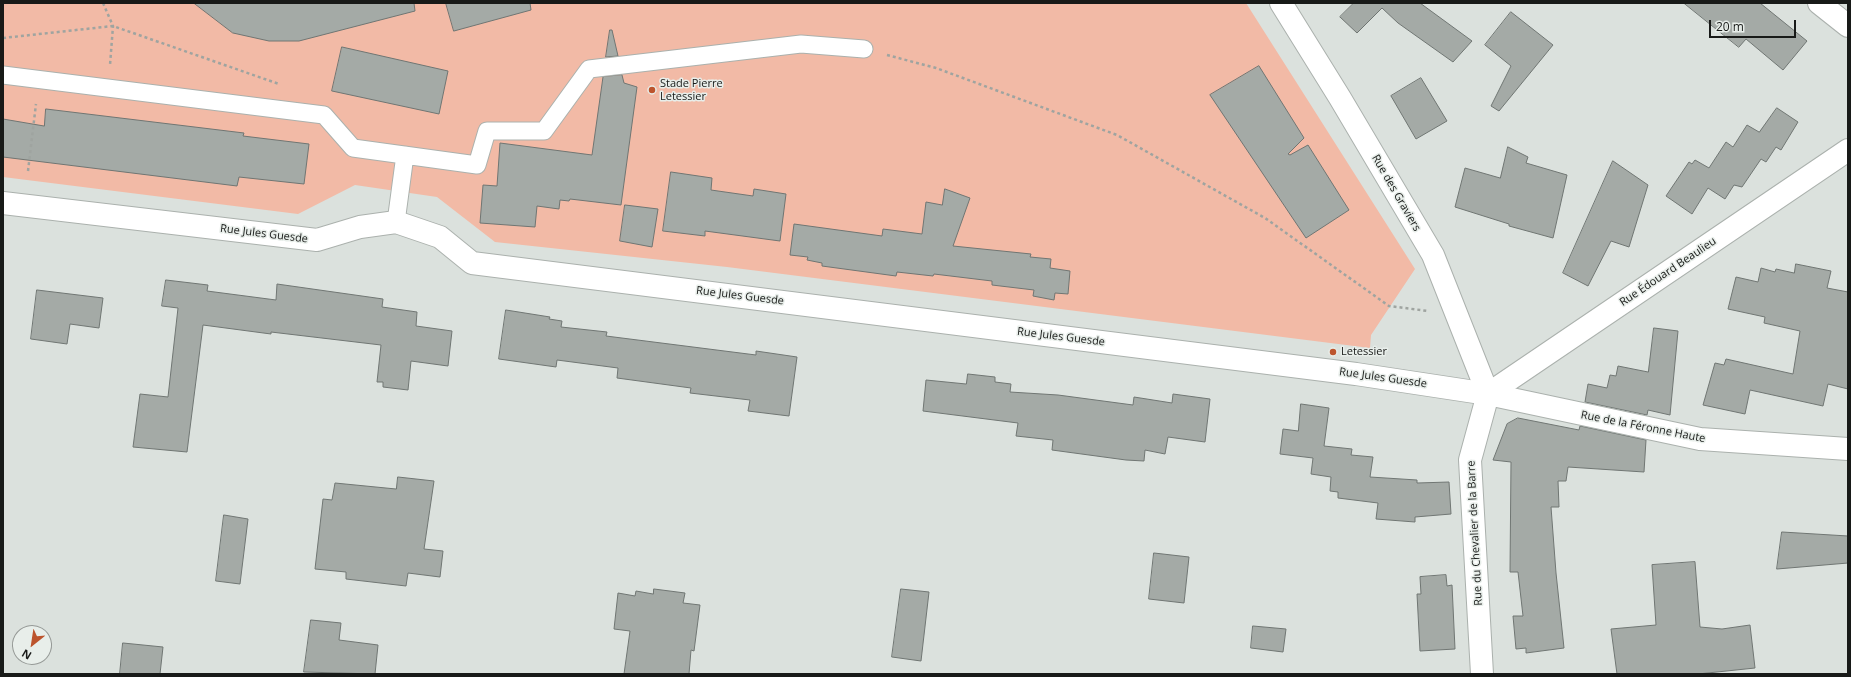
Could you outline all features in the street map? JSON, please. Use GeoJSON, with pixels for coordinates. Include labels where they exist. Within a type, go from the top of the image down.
{"type":"FeatureCollection","features":[{"type":"Feature","properties":{"kind":"street","name":"Rue des Graviers"},"geometry":{"type":"LineString","coordinates":[[1281,3],[1340,98],[1433,255],[1488,394]]}},
{"type":"Feature","properties":{"kind":"street"},"geometry":{"type":"LineString","coordinates":[[1819,3],[1848,26]]}},
{"type":"Feature","properties":{"kind":"street","name":"Rue Édouard Beaulieu"},"geometry":{"type":"LineString","coordinates":[[1488,394],[1848,150]]}},
{"type":"Feature","properties":{"kind":"street","name":"Rue Jules Guesde"},"geometry":{"type":"LineString","coordinates":[[3,203],[317,240],[360,227],[396,222],[440,237],[472,263],[1356,374],[1488,394]]}},
{"type":"Feature","properties":{"kind":"street","name":"Rue de la Féronne Haute"},"geometry":{"type":"LineString","coordinates":[[1488,394],[1700,439],[1848,449]]}},
{"type":"Feature","properties":{"kind":"street","name":"Rue du Chevalier de la Barre"},"geometry":{"type":"LineString","coordinates":[[1482,674],[1470,460],[1488,394]]}},
{"type":"Feature","properties":{"kind":"lane"},"geometry":{"type":"LineString","coordinates":[[3,74],[324,115],[353,148],[477,165],[487,131],[544,131],[589,69],[801,44],[864,49]]}},
{"type":"Feature","properties":{"kind":"lane"},"geometry":{"type":"LineString","coordinates":[[396,222],[405,156]]}},
{"type":"Feature","properties":{"kind":"path"},"geometry":{"type":"LineString","coordinates":[[104,3],[112,26],[108,88]]}},
{"type":"Feature","properties":{"kind":"path"},"geometry":{"type":"LineString","coordinates":[[3,38],[112,26],[276,83],[282,87]]}},
{"type":"Feature","properties":{"kind":"path"},"geometry":{"type":"LineString","coordinates":[[864,49],[936,68],[1117,135],[1265,218],[1389,306],[1431,312]]}},
{"type":"Feature","properties":{"kind":"path"},"geometry":{"type":"LineString","coordinates":[[28,171],[38,79]]}},
{"type":"Feature","properties":{"kind":"shaded area","name":"Stade Pierre Letessier"},"geometry":{"type":"Polygon","coordinates":[[[3,3],[1246,3],[1415,269],[1371,335],[1370,348],[727,267],[495,242],[437,197],[355,185],[298,214],[3,177],[3,3]]]}},
{"type":"Feature","properties":{"kind":"building"},"geometry":{"type":"Polygon","coordinates":[[[194,3],[414,3],[415,11],[299,41],[269,41],[233,33],[194,3]]]}},
{"type":"Feature","properties":{"kind":"building"},"geometry":{"type":"Polygon","coordinates":[[[446,3],[530,3],[531,10],[454,31],[446,3]]]}},
{"type":"Feature","properties":{"kind":"building"},"geometry":{"type":"Polygon","coordinates":[[[1354,3],[1420,3],[1472,41],[1453,62],[1398,23],[1382,8],[1357,33],[1340,17],[1354,3]]]}},
{"type":"Feature","properties":{"kind":"building"},"geometry":{"type":"Polygon","coordinates":[[[1684,3],[1760,3],[1807,41],[1783,70],[1746,39],[1739,47],[1684,3]]]}},
{"type":"Feature","properties":{"kind":"building"},"geometry":{"type":"Polygon","coordinates":[[[1511,12],[1553,45],[1499,111],[1491,106],[1511,66],[1485,45],[1511,12]]]}},
{"type":"Feature","properties":{"kind":"building"},"geometry":{"type":"Polygon","coordinates":[[[610,30],[612,30],[618,56],[606,57],[610,30]]]}},
{"type":"Feature","properties":{"kind":"building"},"geometry":{"type":"Polygon","coordinates":[[[342,47],[448,71],[439,114],[332,91],[342,47]]]}},
{"type":"Feature","properties":{"kind":"building"},"geometry":{"type":"Polygon","coordinates":[[[1259,66],[1304,138],[1288,154],[1290,155],[1308,145],[1349,210],[1306,238],[1210,95],[1259,66]]]}},
{"type":"Feature","properties":{"kind":"building"},"geometry":{"type":"Polygon","coordinates":[[[622,75],[624,83],[637,87],[621,205],[570,199],[569,201],[560,200],[559,209],[537,206],[535,227],[480,223],[483,185],[497,186],[500,143],[592,155],[603,77],[622,75]]]}},
{"type":"Feature","properties":{"kind":"building"},"geometry":{"type":"Polygon","coordinates":[[[1421,78],[1447,121],[1416,139],[1391,96],[1421,78]]]}},
{"type":"Feature","properties":{"kind":"building"},"geometry":{"type":"Polygon","coordinates":[[[1777,108],[1798,122],[1781,150],[1776,147],[1766,162],[1761,159],[1742,187],[1734,185],[1725,199],[1708,188],[1692,214],[1666,196],[1689,162],[1692,164],[1695,160],[1709,168],[1726,142],[1733,147],[1747,125],[1759,132],[1777,108]]]}},
{"type":"Feature","properties":{"kind":"building"},"geometry":{"type":"Polygon","coordinates":[[[46,109],[244,133],[243,136],[309,144],[304,184],[239,177],[237,186],[3,157],[3,119],[44,126],[46,109]]]}},
{"type":"Feature","properties":{"kind":"building"},"geometry":{"type":"Polygon","coordinates":[[[1508,147],[1528,157],[1526,163],[1567,175],[1553,238],[1509,226],[1509,224],[1455,207],[1465,168],[1500,178],[1508,147]]]}},
{"type":"Feature","properties":{"kind":"building"},"geometry":{"type":"Polygon","coordinates":[[[1613,161],[1648,185],[1629,247],[1611,241],[1588,286],[1563,273],[1613,161]]]}},
{"type":"Feature","properties":{"kind":"building"},"geometry":{"type":"Polygon","coordinates":[[[671,172],[712,178],[711,190],[753,196],[754,189],[786,194],[780,241],[705,231],[705,236],[663,231],[671,172]]]}},
{"type":"Feature","properties":{"kind":"building"},"geometry":{"type":"Polygon","coordinates":[[[945,189],[970,198],[953,246],[1031,254],[1030,257],[1051,259],[1050,268],[1070,271],[1068,294],[1055,293],[1054,300],[1033,296],[1034,290],[992,285],[992,281],[934,274],[933,276],[897,272],[896,276],[822,266],[822,263],[807,260],[808,257],[790,255],[794,224],[882,236],[883,229],[922,234],[926,202],[942,205],[945,189]]]}},
{"type":"Feature","properties":{"kind":"building"},"geometry":{"type":"Polygon","coordinates":[[[625,205],[658,209],[652,247],[620,241],[625,205]]]}},
{"type":"Feature","properties":{"kind":"building"},"geometry":{"type":"Polygon","coordinates":[[[1796,264],[1831,271],[1827,288],[1848,292],[1848,389],[1828,384],[1823,406],[1750,390],[1745,414],[1703,405],[1715,363],[1724,365],[1726,359],[1793,374],[1800,331],[1764,323],[1765,317],[1728,309],[1736,277],[1758,282],[1761,268],[1775,272],[1776,269],[1794,273],[1796,264]]]}},
{"type":"Feature","properties":{"kind":"building"},"geometry":{"type":"Polygon","coordinates":[[[166,280],[208,285],[207,291],[276,300],[277,284],[383,299],[382,307],[417,312],[416,326],[452,331],[448,366],[411,361],[408,390],[383,387],[383,382],[377,382],[381,345],[271,332],[271,334],[203,325],[187,452],[133,447],[140,394],[168,397],[178,308],[162,306],[166,280]]]}},
{"type":"Feature","properties":{"kind":"building"},"geometry":{"type":"Polygon","coordinates":[[[37,290],[103,298],[99,328],[70,324],[67,344],[31,339],[37,290]]]}},
{"type":"Feature","properties":{"kind":"building"},"geometry":{"type":"Polygon","coordinates":[[[506,310],[550,317],[549,319],[562,321],[561,327],[607,332],[606,336],[756,355],[756,351],[797,357],[789,416],[748,411],[750,400],[690,393],[691,388],[617,378],[618,368],[557,360],[556,367],[499,359],[506,310]]]}},
{"type":"Feature","properties":{"kind":"building"},"geometry":{"type":"Polygon","coordinates":[[[1654,328],[1678,331],[1670,415],[1648,410],[1647,415],[1585,402],[1588,384],[1607,388],[1610,375],[1616,376],[1618,366],[1648,372],[1654,328]]]}},
{"type":"Feature","properties":{"kind":"building"},"geometry":{"type":"Polygon","coordinates":[[[968,374],[995,377],[995,382],[1011,384],[1010,392],[1058,395],[1133,405],[1134,397],[1172,403],[1173,394],[1210,399],[1205,442],[1168,437],[1165,454],[1145,450],[1144,461],[1126,460],[1052,450],[1053,440],[1016,436],[1018,423],[923,411],[926,380],[966,384],[968,374]]]}},
{"type":"Feature","properties":{"kind":"building"},"geometry":{"type":"Polygon","coordinates":[[[1301,404],[1329,408],[1324,446],[1352,449],[1351,455],[1373,457],[1370,477],[1417,480],[1417,483],[1449,482],[1451,514],[1415,517],[1415,522],[1376,519],[1378,503],[1338,498],[1338,492],[1330,491],[1331,477],[1311,474],[1313,458],[1280,454],[1283,429],[1298,431],[1301,404]]]}},
{"type":"Feature","properties":{"kind":"building"},"geometry":{"type":"Polygon","coordinates":[[[1518,418],[1579,430],[1580,426],[1646,440],[1644,472],[1568,467],[1566,481],[1558,481],[1559,507],[1551,507],[1564,648],[1526,653],[1526,648],[1516,649],[1513,616],[1523,616],[1518,572],[1510,572],[1511,462],[1493,460],[1507,424],[1518,418]]]}},
{"type":"Feature","properties":{"kind":"building"},"geometry":{"type":"Polygon","coordinates":[[[398,477],[434,481],[424,549],[443,551],[440,577],[408,573],[406,586],[346,579],[346,572],[315,569],[323,499],[332,500],[335,483],[396,489],[398,477]]]}},
{"type":"Feature","properties":{"kind":"building"},"geometry":{"type":"Polygon","coordinates":[[[224,515],[248,519],[240,584],[216,581],[224,515]]]}},
{"type":"Feature","properties":{"kind":"building"},"geometry":{"type":"Polygon","coordinates":[[[1782,532],[1848,536],[1848,563],[1777,569],[1782,532]]]}},
{"type":"Feature","properties":{"kind":"building"},"geometry":{"type":"Polygon","coordinates":[[[1154,553],[1189,557],[1184,603],[1149,599],[1154,553]]]}},
{"type":"Feature","properties":{"kind":"building"},"geometry":{"type":"Polygon","coordinates":[[[1695,562],[1700,627],[1722,629],[1750,625],[1755,668],[1698,674],[1617,674],[1611,629],[1656,625],[1652,565],[1695,562]]]}},
{"type":"Feature","properties":{"kind":"building"},"geometry":{"type":"Polygon","coordinates":[[[1446,575],[1447,586],[1452,585],[1455,649],[1420,651],[1417,594],[1421,594],[1420,577],[1446,575]]]}},
{"type":"Feature","properties":{"kind":"building"},"geometry":{"type":"Polygon","coordinates":[[[654,589],[685,593],[683,603],[700,605],[694,651],[691,650],[689,674],[624,674],[630,631],[614,629],[618,593],[635,596],[636,591],[653,594],[654,589]]]}},
{"type":"Feature","properties":{"kind":"building"},"geometry":{"type":"Polygon","coordinates":[[[901,589],[929,592],[921,661],[892,657],[901,589]]]}},
{"type":"Feature","properties":{"kind":"building"},"geometry":{"type":"Polygon","coordinates":[[[311,620],[341,623],[339,640],[378,645],[375,674],[304,672],[311,620]]]}},
{"type":"Feature","properties":{"kind":"building"},"geometry":{"type":"Polygon","coordinates":[[[1253,626],[1286,629],[1283,652],[1251,648],[1253,626]]]}},
{"type":"Feature","properties":{"kind":"building"},"geometry":{"type":"Polygon","coordinates":[[[123,643],[163,647],[160,674],[120,674],[123,643]]]}},
{"type":"Feature","properties":{"kind":"place","name":"Stade Pierre Letessier"},"geometry":{"type":"Point","coordinates":[652,90]}},
{"type":"Feature","properties":{"kind":"place","name":"Letessier"},"geometry":{"type":"Point","coordinates":[1333,352]}}]}
